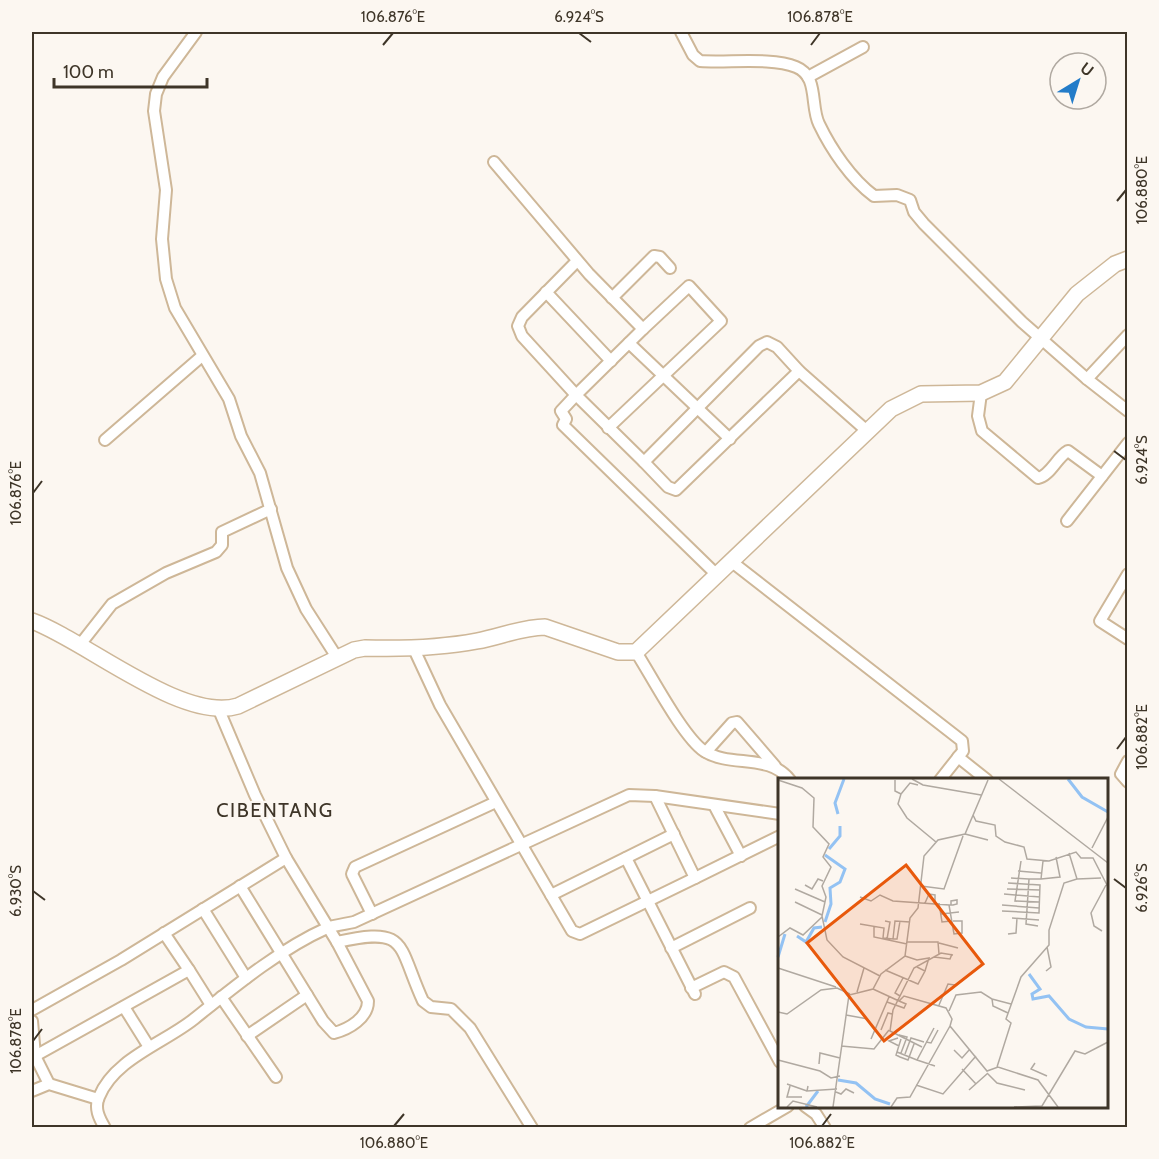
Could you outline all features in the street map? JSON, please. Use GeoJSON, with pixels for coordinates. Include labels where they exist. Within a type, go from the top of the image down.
{"type":"FeatureCollection","features":[{"type":"Feature","properties":{"kind":"street"},"geometry":{"type":"LineString","coordinates":[[196,32],[164,77],[156,94],[154,111],[166,190],[162,238],[166,279],[175,308],[229,399],[241,436],[260,473],[287,568],[306,609],[338,659]]}},
{"type":"Feature","properties":{"kind":"street"},"geometry":{"type":"LineString","coordinates":[[681,32],[693,56],[700,61],[786,64],[800,69],[808,77],[819,124],[852,174],[874,196],[897,195],[910,200],[914,212],[924,224],[1040,337],[1087,379],[1126,407]]}},
{"type":"Feature","properties":{"kind":"street"},"geometry":{"type":"LineString","coordinates":[[808,77],[862,46]]}},
{"type":"Feature","properties":{"kind":"street"},"geometry":{"type":"LineString","coordinates":[[494,162],[577,261],[643,329]]}},
{"type":"Feature","properties":{"kind":"street"},"geometry":{"type":"LineString","coordinates":[[612,298],[654,256],[660,257],[670,268]]}},
{"type":"Feature","properties":{"kind":"street"},"geometry":{"type":"LineString","coordinates":[[32,621],[159,690],[219,710],[238,706],[365,648],[412,647],[477,641],[533,627],[546,627],[618,652],[636,652],[891,409],[921,394],[981,393],[1005,382],[1077,294],[1115,264],[1128,259]]}},
{"type":"Feature","properties":{"kind":"street"},"geometry":{"type":"LineString","coordinates":[[577,261],[522,317],[518,326],[536,354],[668,487],[676,490],[800,371]]}},
{"type":"Feature","properties":{"kind":"street"},"geometry":{"type":"LineString","coordinates":[[608,428],[720,324],[719,317],[689,286],[561,411],[566,419],[563,425],[717,575]]}},
{"type":"Feature","properties":{"kind":"street"},"geometry":{"type":"LineString","coordinates":[[546,292],[611,361]]}},
{"type":"Feature","properties":{"kind":"street"},"geometry":{"type":"LineString","coordinates":[[1087,379],[1128,335]]}},
{"type":"Feature","properties":{"kind":"street"},"geometry":{"type":"LineString","coordinates":[[644,462],[762,343],[770,342],[777,347],[800,371],[867,431]]}},
{"type":"Feature","properties":{"kind":"street"},"geometry":{"type":"LineString","coordinates":[[629,343],[730,439]]}},
{"type":"Feature","properties":{"kind":"street"},"geometry":{"type":"LineString","coordinates":[[105,440],[202,356]]}},
{"type":"Feature","properties":{"kind":"street"},"geometry":{"type":"LineString","coordinates":[[981,393],[978,416],[982,431],[1038,477],[1044,476],[1062,454],[1068,451],[1102,476]]}},
{"type":"Feature","properties":{"kind":"street"},"geometry":{"type":"LineString","coordinates":[[1067,521],[1128,443]]}},
{"type":"Feature","properties":{"kind":"street"},"geometry":{"type":"LineString","coordinates":[[79,646],[112,604],[166,573],[216,552],[222,545],[222,532],[271,509]]}},
{"type":"Feature","properties":{"kind":"street"},"geometry":{"type":"LineString","coordinates":[[732,562],[950,730],[963,744],[963,751],[942,778]]}},
{"type":"Feature","properties":{"kind":"street"},"geometry":{"type":"LineString","coordinates":[[1128,574],[1124,590],[1100,621],[1128,639]]}},
{"type":"Feature","properties":{"kind":"street"},"geometry":{"type":"LineString","coordinates":[[412,647],[440,705],[570,930],[580,934],[778,837]]}},
{"type":"Feature","properties":{"kind":"street"},"geometry":{"type":"LineString","coordinates":[[636,652],[684,728],[705,752],[775,766]]}},
{"type":"Feature","properties":{"kind":"street"},"geometry":{"type":"LineString","coordinates":[[219,710],[255,795],[286,858],[329,927],[368,1001],[368,1008],[358,1021],[334,1033],[323,1022],[240,886]]}},
{"type":"Feature","properties":{"kind":"street"},"geometry":{"type":"LineString","coordinates":[[705,752],[732,723],[737,722],[788,778]]}},
{"type":"Feature","properties":{"kind":"street"},"geometry":{"type":"LineString","coordinates":[[958,757],[984,778]]}},
{"type":"Feature","properties":{"kind":"street"},"geometry":{"type":"LineString","coordinates":[[1128,761],[1121,774],[1128,782]]}},
{"type":"Feature","properties":{"kind":"street"},"geometry":{"type":"LineString","coordinates":[[105,1128],[98,1116],[98,1099],[109,1082],[149,1047],[193,1020],[246,978],[329,927],[354,922],[629,795],[655,796],[778,814]]}},
{"type":"Feature","properties":{"kind":"street"},"geometry":{"type":"LineString","coordinates":[[655,796],[695,878]]}},
{"type":"Feature","properties":{"kind":"street"},"geometry":{"type":"LineString","coordinates":[[372,914],[352,874],[355,867],[496,802]]}},
{"type":"Feature","properties":{"kind":"street"},"geometry":{"type":"LineString","coordinates":[[714,805],[741,856]]}},
{"type":"Feature","properties":{"kind":"street"},"geometry":{"type":"LineString","coordinates":[[551,895],[674,834]]}},
{"type":"Feature","properties":{"kind":"street"},"geometry":{"type":"LineString","coordinates":[[32,1010],[112,966],[286,858]]}},
{"type":"Feature","properties":{"kind":"street"},"geometry":{"type":"LineString","coordinates":[[626,858],[693,991],[724,972],[734,977],[778,1058]]}},
{"type":"Feature","properties":{"kind":"street"},"geometry":{"type":"LineString","coordinates":[[671,948],[750,908]]}},
{"type":"Feature","properties":{"kind":"street"},"geometry":{"type":"LineString","coordinates":[[203,909],[246,978]]}},
{"type":"Feature","properties":{"kind":"street"},"geometry":{"type":"LineString","coordinates":[[164,933],[211,1005]]}},
{"type":"Feature","properties":{"kind":"street"},"geometry":{"type":"LineString","coordinates":[[336,942],[386,935],[397,941],[423,1001],[431,1007],[451,1009],[470,1028],[532,1128]]}},
{"type":"Feature","properties":{"kind":"street"},"geometry":{"type":"LineString","coordinates":[[35,1056],[189,970]]}},
{"type":"Feature","properties":{"kind":"street"},"geometry":{"type":"LineString","coordinates":[[247,1036],[307,995]]}},
{"type":"Feature","properties":{"kind":"street"},"geometry":{"type":"LineString","coordinates":[[221,997],[276,1077]]}},
{"type":"Feature","properties":{"kind":"street"},"geometry":{"type":"LineString","coordinates":[[124,1007],[149,1047]]}},
{"type":"Feature","properties":{"kind":"street"},"geometry":{"type":"LineString","coordinates":[[32,1021],[35,1056],[49,1084]]}},
{"type":"Feature","properties":{"kind":"street"},"geometry":{"type":"LineString","coordinates":[[32,1091],[49,1084],[98,1099]]}},
{"type":"Feature","properties":{"kind":"street"},"geometry":{"type":"LineString","coordinates":[[750,1128],[786,1108]]}},
{"type":"Feature","properties":{"kind":"street"},"geometry":{"type":"LineString","coordinates":[[807,1108],[816,1114],[825,1128]]}},
{"type":"Feature","properties":{"kind":"district","name":"CIBENTANG"},"geometry":{"type":"Point","coordinates":[275,810]}}]}
